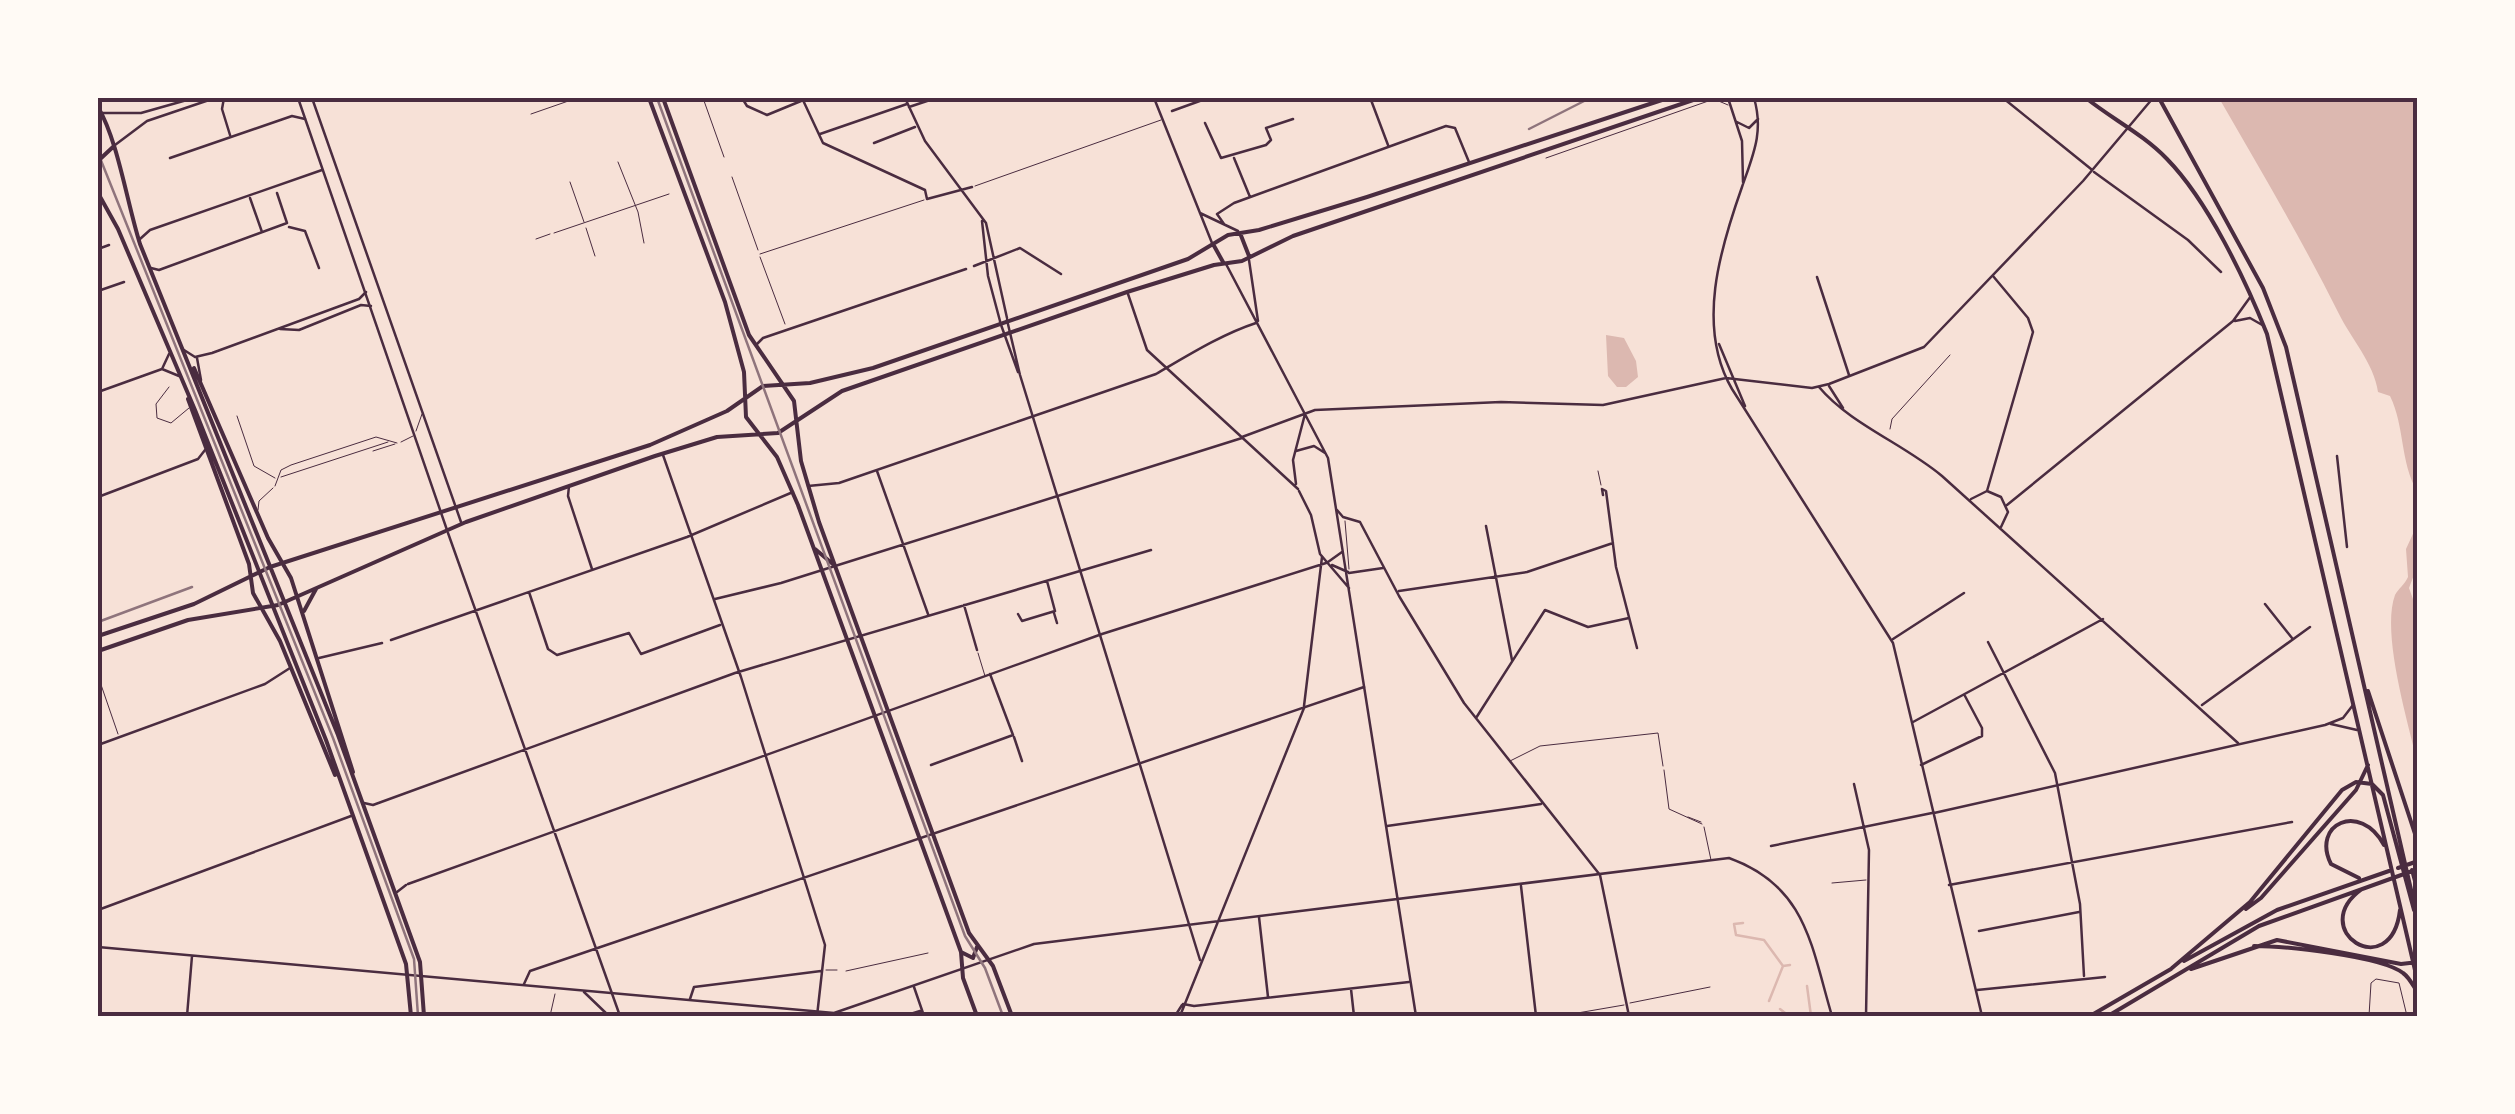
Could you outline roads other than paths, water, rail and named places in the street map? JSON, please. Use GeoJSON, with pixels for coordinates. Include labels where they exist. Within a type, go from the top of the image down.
{"type":"FeatureCollection","features":[{"type":"Feature","properties":{"kind":"main road"},"geometry":{"type":"LineString","coordinates":[[648,98],[725,302],[744,372],[747,419],[782,466],[961,952],[977,1016]]}},
{"type":"Feature","properties":{"kind":"main road"},"geometry":{"type":"LineString","coordinates":[[663,98],[756,346],[794,401],[808,486],[835,566],[977,946],[989,960],[1012,1016]]}},
{"type":"Feature","properties":{"kind":"main road"},"geometry":{"type":"LineString","coordinates":[[98,636],[184,607],[283,564],[650,445],[694,428],[761,387],[810,383],[874,368],[1188,259],[1240,233],[1668,98]]}},
{"type":"Feature","properties":{"kind":"main road"},"geometry":{"type":"LineString","coordinates":[[98,650],[188,620],[262,608],[297,596],[462,524],[662,454],[717,438],[774,434],[832,395],[1127,292],[1249,258],[1292,236],[1699,98]]}},
{"type":"Feature","properties":{"kind":"main road"},"geometry":{"type":"LineString","coordinates":[[2086,98],[2160,152],[2186,182],[2264,326],[2281,383],[2418,984]]}},
{"type":"Feature","properties":{"kind":"main road"},"geometry":{"type":"LineString","coordinates":[[2156,98],[2267,297],[2292,370],[2418,920]]}},
{"type":"Feature","properties":{"kind":"main road"},"geometry":{"type":"LineString","coordinates":[[99,111],[114,146],[139,241],[338,735],[422,975],[424,1016]]}},
{"type":"Feature","properties":{"kind":"main road"},"geometry":{"type":"LineString","coordinates":[[98,161],[114,146]]}},
{"type":"Feature","properties":{"kind":"main road"},"geometry":{"type":"LineString","coordinates":[[673,165],[681,169],[687,163]]}},
{"type":"Feature","properties":{"kind":"main road"},"geometry":{"type":"LineString","coordinates":[[98,193],[116,225],[205,434],[326,740],[344,798]]}},
{"type":"Feature","properties":{"kind":"main road"},"geometry":{"type":"LineString","coordinates":[[1240,233],[1249,258]]}},
{"type":"Feature","properties":{"kind":"main road"},"geometry":{"type":"LineString","coordinates":[[1213,244],[1225,263]]}},
{"type":"Feature","properties":{"kind":"main road"},"geometry":{"type":"LineString","coordinates":[[189,360],[297,596],[346,738],[354,782]]}},
{"type":"Feature","properties":{"kind":"main road"},"geometry":{"type":"LineString","coordinates":[[188,396],[262,608],[344,798],[408,974],[410,1016]]}},
{"type":"Feature","properties":{"kind":"main road"},"geometry":{"type":"LineString","coordinates":[[812,545],[835,566]]}},
{"type":"Feature","properties":{"kind":"main road"},"geometry":{"type":"LineString","coordinates":[[305,618],[305,603],[319,586]]}},
{"type":"Feature","properties":{"kind":"main road"},"geometry":{"type":"LineString","coordinates":[[2360,668],[2418,843]]}},
{"type":"Feature","properties":{"kind":"main road"},"geometry":{"type":"LineString","coordinates":[[2172,968],[2240,913],[2339,810],[2358,788],[2368,765]]}},
{"type":"Feature","properties":{"kind":"main road"},"geometry":{"type":"LineString","coordinates":[[2294,856],[2342,790],[2354,782],[2369,783],[2379,790],[2390,820],[2405,888],[2416,913]]}},
{"type":"Feature","properties":{"kind":"main road"},"geometry":{"type":"LineString","coordinates":[[2366,878],[2344,874],[2331,864],[2326,848],[2331,832],[2345,821],[2369,824],[2388,852]]}},
{"type":"Feature","properties":{"kind":"main road"},"geometry":{"type":"LineString","coordinates":[[2404,852],[2418,892]]}},
{"type":"Feature","properties":{"kind":"main road"},"geometry":{"type":"LineString","coordinates":[[2090,1016],[2267,914],[2418,862]]}},
{"type":"Feature","properties":{"kind":"main road"},"geometry":{"type":"LineString","coordinates":[[2108,1016],[2259,926],[2418,870]]}},
{"type":"Feature","properties":{"kind":"main road"},"geometry":{"type":"LineString","coordinates":[[2368,886],[2346,905],[2342,922],[2348,937],[2363,946],[2380,946],[2396,931],[2400,907]]}},
{"type":"Feature","properties":{"kind":"main road"},"geometry":{"type":"LineString","coordinates":[[961,952],[973,958],[977,946]]}},
{"type":"Feature","properties":{"kind":"main road"},"geometry":{"type":"LineString","coordinates":[[2172,977],[2250,946],[2313,947],[2398,963],[2418,962]]}},
{"type":"Feature","properties":{"kind":"main road"},"geometry":{"type":"LineString","coordinates":[[2313,947],[2404,974],[2418,993]]}},
{"type":"Feature","properties":{"kind":"street"},"geometry":{"type":"LineString","coordinates":[[99,111],[141,113],[194,98]]}},
{"type":"Feature","properties":{"kind":"street"},"geometry":{"type":"LineString","coordinates":[[114,146],[148,120],[215,98]]}},
{"type":"Feature","properties":{"kind":"street"},"geometry":{"type":"LineString","coordinates":[[224,98],[222,109],[231,136]]}},
{"type":"Feature","properties":{"kind":"street"},"geometry":{"type":"LineString","coordinates":[[298,98],[620,1016]]}},
{"type":"Feature","properties":{"kind":"street"},"geometry":{"type":"LineString","coordinates":[[312,98],[462,524]]}},
{"type":"Feature","properties":{"kind":"street"},"geometry":{"type":"LineString","coordinates":[[531,114],[578,98]]}},
{"type":"Feature","properties":{"kind":"street"},"geometry":{"type":"LineString","coordinates":[[703,98],[724,157]]}},
{"type":"Feature","properties":{"kind":"street"},"geometry":{"type":"LineString","coordinates":[[742,98],[747,106],[767,115],[804,99],[824,144],[925,190],[927,199]]}},
{"type":"Feature","properties":{"kind":"street"},"geometry":{"type":"LineString","coordinates":[[904,98],[917,127],[988,231],[1020,375]]}},
{"type":"Feature","properties":{"kind":"street"},"geometry":{"type":"LineString","coordinates":[[818,134],[936,98]]}},
{"type":"Feature","properties":{"kind":"street"},"geometry":{"type":"LineString","coordinates":[[1154,98],[1213,244]]}},
{"type":"Feature","properties":{"kind":"street"},"geometry":{"type":"LineString","coordinates":[[760,254],[962,191],[1152,124],[1172,111],[1208,98]]}},
{"type":"Feature","properties":{"kind":"street"},"geometry":{"type":"LineString","coordinates":[[1728,98],[1743,149],[1742,184]]}},
{"type":"Feature","properties":{"kind":"street"},"geometry":{"type":"LineString","coordinates":[[1754,98],[1759,118],[1756,146],[1717,273],[1714,309],[1718,344],[1745,407],[1891,639],[1982,1016]]}},
{"type":"Feature","properties":{"kind":"street"},"geometry":{"type":"LineString","coordinates":[[2003,98],[2092,171],[2188,240],[2221,272]]}},
{"type":"Feature","properties":{"kind":"street"},"geometry":{"type":"LineString","coordinates":[[714,599],[835,566],[900,542],[1242,438],[1306,413],[1443,404],[1603,406],[1731,378],[1820,387],[1924,347],[2156,98]]}},
{"type":"Feature","properties":{"kind":"street"},"geometry":{"type":"LineString","coordinates":[[208,100],[222,109]]}},
{"type":"Feature","properties":{"kind":"street"},"geometry":{"type":"LineString","coordinates":[[1371,100],[1388,147]]}},
{"type":"Feature","properties":{"kind":"street"},"geometry":{"type":"LineString","coordinates":[[1546,158],[1710,100],[1731,107]]}},
{"type":"Feature","properties":{"kind":"street"},"geometry":{"type":"LineString","coordinates":[[170,158],[292,116],[306,120]]}},
{"type":"Feature","properties":{"kind":"street"},"geometry":{"type":"LineString","coordinates":[[1736,121],[1748,128],[1759,118]]}},
{"type":"Feature","properties":{"kind":"street"},"geometry":{"type":"LineString","coordinates":[[1205,123],[1218,158],[1233,157],[1268,144],[1266,128],[1294,119]]}},
{"type":"Feature","properties":{"kind":"street"},"geometry":{"type":"LineString","coordinates":[[1224,224],[1217,218],[1219,211],[1250,197],[1446,126],[1455,128],[1469,162]]}},
{"type":"Feature","properties":{"kind":"street"},"geometry":{"type":"LineString","coordinates":[[874,143],[917,127]]}},
{"type":"Feature","properties":{"kind":"street"},"geometry":{"type":"LineString","coordinates":[[1233,157],[1250,197]]}},
{"type":"Feature","properties":{"kind":"street"},"geometry":{"type":"LineString","coordinates":[[139,241],[148,230],[250,196],[334,161]]}},
{"type":"Feature","properties":{"kind":"street"},"geometry":{"type":"LineString","coordinates":[[618,162],[636,206],[644,243]]}},
{"type":"Feature","properties":{"kind":"street"},"geometry":{"type":"LineString","coordinates":[[732,177],[785,324]]}},
{"type":"Feature","properties":{"kind":"street"},"geometry":{"type":"LineString","coordinates":[[570,182],[595,256]]}},
{"type":"Feature","properties":{"kind":"street"},"geometry":{"type":"LineString","coordinates":[[277,194],[288,225]]}},
{"type":"Feature","properties":{"kind":"street"},"geometry":{"type":"LineString","coordinates":[[536,239],[669,194]]}},
{"type":"Feature","properties":{"kind":"street"},"geometry":{"type":"LineString","coordinates":[[250,196],[262,232]]}},
{"type":"Feature","properties":{"kind":"street"},"geometry":{"type":"LineString","coordinates":[[338,211],[351,206]]}},
{"type":"Feature","properties":{"kind":"street"},"geometry":{"type":"LineString","coordinates":[[1199,212],[1240,233]]}},
{"type":"Feature","properties":{"kind":"street"},"geometry":{"type":"LineString","coordinates":[[980,216],[986,262],[1004,336],[1020,375],[1102,634],[1200,960]]}},
{"type":"Feature","properties":{"kind":"street"},"geometry":{"type":"LineString","coordinates":[[150,267],[159,270],[288,225],[305,231],[318,268]]}},
{"type":"Feature","properties":{"kind":"street"},"geometry":{"type":"LineString","coordinates":[[98,249],[109,245]]}},
{"type":"Feature","properties":{"kind":"street"},"geometry":{"type":"LineString","coordinates":[[974,266],[1020,248],[1061,274]]}},
{"type":"Feature","properties":{"kind":"street"},"geometry":{"type":"LineString","coordinates":[[1249,258],[1258,322]]}},
{"type":"Feature","properties":{"kind":"street"},"geometry":{"type":"LineString","coordinates":[[1225,263],[1326,454],[1349,572]]}},
{"type":"Feature","properties":{"kind":"street"},"geometry":{"type":"LineString","coordinates":[[756,346],[763,338],[966,269]]}},
{"type":"Feature","properties":{"kind":"street"},"geometry":{"type":"LineString","coordinates":[[1970,500],[1988,491],[2033,332],[2030,321],[1993,276]]}},
{"type":"Feature","properties":{"kind":"street"},"geometry":{"type":"LineString","coordinates":[[1818,278],[1849,376]]}},
{"type":"Feature","properties":{"kind":"street"},"geometry":{"type":"LineString","coordinates":[[98,291],[124,282]]}},
{"type":"Feature","properties":{"kind":"street"},"geometry":{"type":"LineString","coordinates":[[184,350],[198,356],[359,299],[366,292]]}},
{"type":"Feature","properties":{"kind":"street"},"geometry":{"type":"LineString","coordinates":[[1127,292],[1144,346],[1298,488]]}},
{"type":"Feature","properties":{"kind":"street"},"geometry":{"type":"LineString","coordinates":[[2001,528],[2007,505],[2233,321],[2251,296]]}},
{"type":"Feature","properties":{"kind":"street"},"geometry":{"type":"LineString","coordinates":[[278,329],[299,330],[361,305],[372,306]]}},
{"type":"Feature","properties":{"kind":"street"},"geometry":{"type":"LineString","coordinates":[[2233,321],[2250,318],[2264,326]]}},
{"type":"Feature","properties":{"kind":"street"},"geometry":{"type":"LineString","coordinates":[[808,486],[839,483],[1166,368],[1203,351],[1229,332],[1258,322]]}},
{"type":"Feature","properties":{"kind":"street"},"geometry":{"type":"LineString","coordinates":[[1718,344],[1745,407]]}},
{"type":"Feature","properties":{"kind":"street"},"geometry":{"type":"LineString","coordinates":[[98,392],[160,370],[168,361],[168,350]]}},
{"type":"Feature","properties":{"kind":"street"},"geometry":{"type":"LineString","coordinates":[[1890,429],[1892,419],[1950,355]]}},
{"type":"Feature","properties":{"kind":"street"},"geometry":{"type":"LineString","coordinates":[[198,356],[201,380]]}},
{"type":"Feature","properties":{"kind":"street"},"geometry":{"type":"LineString","coordinates":[[160,370],[180,376]]}},
{"type":"Feature","properties":{"kind":"street"},"geometry":{"type":"LineString","coordinates":[[1828,384],[1835,400],[1848,412]]}},
{"type":"Feature","properties":{"kind":"street"},"geometry":{"type":"LineString","coordinates":[[169,387],[156,404],[160,420],[172,422],[189,405]]}},
{"type":"Feature","properties":{"kind":"street"},"geometry":{"type":"LineString","coordinates":[[1820,387],[1831,404],[1924,460],[2238,744]]}},
{"type":"Feature","properties":{"kind":"street"},"geometry":{"type":"LineString","coordinates":[[373,451],[410,439],[423,410]]}},
{"type":"Feature","properties":{"kind":"street"},"geometry":{"type":"LineString","coordinates":[[1306,413],[1295,452],[1298,488],[1311,515],[1322,557],[1350,589]]}},
{"type":"Feature","properties":{"kind":"street"},"geometry":{"type":"LineString","coordinates":[[237,416],[256,468],[277,483]]}},
{"type":"Feature","properties":{"kind":"street"},"geometry":{"type":"LineString","coordinates":[[277,483],[282,468],[335,450],[376,437],[398,443]]}},
{"type":"Feature","properties":{"kind":"street"},"geometry":{"type":"LineString","coordinates":[[410,439],[419,444]]}},
{"type":"Feature","properties":{"kind":"street"},"geometry":{"type":"LineString","coordinates":[[258,514],[259,501],[277,483],[389,442]]}},
{"type":"Feature","properties":{"kind":"street"},"geometry":{"type":"LineString","coordinates":[[1295,452],[1314,446],[1326,454]]}},
{"type":"Feature","properties":{"kind":"street"},"geometry":{"type":"LineString","coordinates":[[98,498],[198,459],[205,450]]}},
{"type":"Feature","properties":{"kind":"street"},"geometry":{"type":"LineString","coordinates":[[662,454],[714,599],[825,945],[818,1014]]}},
{"type":"Feature","properties":{"kind":"street"},"geometry":{"type":"LineString","coordinates":[[2337,456],[2347,548]]}},
{"type":"Feature","properties":{"kind":"street"},"geometry":{"type":"LineString","coordinates":[[198,459],[210,462]]}},
{"type":"Feature","properties":{"kind":"street"},"geometry":{"type":"LineString","coordinates":[[428,466],[440,461]]}},
{"type":"Feature","properties":{"kind":"street"},"geometry":{"type":"LineString","coordinates":[[877,470],[928,616]]}},
{"type":"Feature","properties":{"kind":"street"},"geometry":{"type":"LineString","coordinates":[[1598,471],[1606,491],[1603,495],[1612,543],[1637,648]]}},
{"type":"Feature","properties":{"kind":"street"},"geometry":{"type":"LineString","coordinates":[[569,486],[568,496],[592,570]]}},
{"type":"Feature","properties":{"kind":"street"},"geometry":{"type":"LineString","coordinates":[[1988,491],[2007,505]]}},
{"type":"Feature","properties":{"kind":"street"},"geometry":{"type":"LineString","coordinates":[[392,640],[692,535],[792,492]]}},
{"type":"Feature","properties":{"kind":"street"},"geometry":{"type":"LineString","coordinates":[[1337,510],[1343,517],[1360,522],[1397,592],[1476,718],[1600,875],[1629,1016]]}},
{"type":"Feature","properties":{"kind":"street"},"geometry":{"type":"LineString","coordinates":[[1343,517],[1350,589],[1416,1016]]}},
{"type":"Feature","properties":{"kind":"street"},"geometry":{"type":"LineString","coordinates":[[1486,526],[1512,662]]}},
{"type":"Feature","properties":{"kind":"street"},"geometry":{"type":"LineString","coordinates":[[1397,592],[1539,569],[1612,543]]}},
{"type":"Feature","properties":{"kind":"street"},"geometry":{"type":"LineString","coordinates":[[360,799],[373,805],[738,672],[1151,550]]}},
{"type":"Feature","properties":{"kind":"street"},"geometry":{"type":"LineString","coordinates":[[396,898],[407,884],[554,830],[1102,634],[1327,562],[1344,551]]}},
{"type":"Feature","properties":{"kind":"street"},"geometry":{"type":"LineString","coordinates":[[1178,1016],[1304,708],[1322,557]]}},
{"type":"Feature","properties":{"kind":"street"},"geometry":{"type":"LineString","coordinates":[[1327,562],[1349,572],[1384,568]]}},
{"type":"Feature","properties":{"kind":"street"},"geometry":{"type":"LineString","coordinates":[[1046,580],[1058,623]]}},
{"type":"Feature","properties":{"kind":"street"},"geometry":{"type":"LineString","coordinates":[[528,592],[548,649],[557,655],[629,633],[641,654],[721,624]]}},
{"type":"Feature","properties":{"kind":"street"},"geometry":{"type":"LineString","coordinates":[[1891,639],[1964,593]]}},
{"type":"Feature","properties":{"kind":"street"},"geometry":{"type":"LineString","coordinates":[[964,604],[977,650],[1022,761]]}},
{"type":"Feature","properties":{"kind":"street"},"geometry":{"type":"LineString","coordinates":[[2265,604],[2293,640]]}},
{"type":"Feature","properties":{"kind":"street"},"geometry":{"type":"LineString","coordinates":[[1476,718],[1547,608],[1588,627],[1628,618]]}},
{"type":"Feature","properties":{"kind":"street"},"geometry":{"type":"LineString","coordinates":[[1018,614],[1024,621],[1054,612]]}},
{"type":"Feature","properties":{"kind":"street"},"geometry":{"type":"LineString","coordinates":[[1911,722],[2102,619]]}},
{"type":"Feature","properties":{"kind":"street"},"geometry":{"type":"LineString","coordinates":[[2200,707],[2310,627]]}},
{"type":"Feature","properties":{"kind":"street"},"geometry":{"type":"LineString","coordinates":[[1988,642],[2048,755],[2058,785],[2080,912],[2084,976]]}},
{"type":"Feature","properties":{"kind":"street"},"geometry":{"type":"LineString","coordinates":[[318,658],[327,660],[382,643]]}},
{"type":"Feature","properties":{"kind":"street"},"geometry":{"type":"LineString","coordinates":[[98,746],[269,682],[290,667]]}},
{"type":"Feature","properties":{"kind":"street"},"geometry":{"type":"LineString","coordinates":[[98,676],[119,738]]}},
{"type":"Feature","properties":{"kind":"street"},"geometry":{"type":"LineString","coordinates":[[524,984],[531,970],[1365,686]]}},
{"type":"Feature","properties":{"kind":"street"},"geometry":{"type":"LineString","coordinates":[[1921,765],[1983,734],[1964,695]]}},
{"type":"Feature","properties":{"kind":"street"},"geometry":{"type":"LineString","coordinates":[[2324,725],[2346,716],[2354,704]]}},
{"type":"Feature","properties":{"kind":"street"},"geometry":{"type":"LineString","coordinates":[[1771,846],[2324,725],[2345,724],[2360,732]]}},
{"type":"Feature","properties":{"kind":"street"},"geometry":{"type":"LineString","coordinates":[[1510,762],[1528,750],[1658,732],[1667,805],[1702,824],[1711,860]]}},
{"type":"Feature","properties":{"kind":"street"},"geometry":{"type":"LineString","coordinates":[[931,765],[1013,735]]}},
{"type":"Feature","properties":{"kind":"street"},"geometry":{"type":"LineString","coordinates":[[1854,784],[1864,827],[1869,880],[1866,1016]]}},
{"type":"Feature","properties":{"kind":"street"},"geometry":{"type":"LineString","coordinates":[[1386,826],[1543,804]]}},
{"type":"Feature","properties":{"kind":"street"},"geometry":{"type":"LineString","coordinates":[[98,910],[351,816]]}},
{"type":"Feature","properties":{"kind":"street"},"geometry":{"type":"LineString","coordinates":[[1949,885],[2292,822]]}},
{"type":"Feature","properties":{"kind":"street"},"geometry":{"type":"LineString","coordinates":[[98,947],[818,1014],[848,1011],[1037,943],[1729,858],[1772,880],[1794,901],[1832,1016]]}},
{"type":"Feature","properties":{"kind":"street"},"geometry":{"type":"LineString","coordinates":[[1832,882],[1869,880]]}},
{"type":"Feature","properties":{"kind":"street"},"geometry":{"type":"LineString","coordinates":[[1520,884],[1536,1016]]}},
{"type":"Feature","properties":{"kind":"street"},"geometry":{"type":"LineString","coordinates":[[1979,930],[2080,912]]}},
{"type":"Feature","properties":{"kind":"street"},"geometry":{"type":"LineString","coordinates":[[1259,917],[1268,998]]}},
{"type":"Feature","properties":{"kind":"street"},"geometry":{"type":"LineString","coordinates":[[1961,934],[1970,932]]}},
{"type":"Feature","properties":{"kind":"street"},"geometry":{"type":"LineString","coordinates":[[846,970],[928,952]]}},
{"type":"Feature","properties":{"kind":"street"},"geometry":{"type":"LineString","coordinates":[[187,1016],[192,955]]}},
{"type":"Feature","properties":{"kind":"street"},"geometry":{"type":"LineString","coordinates":[[690,1000],[694,987],[837,970]]}},
{"type":"Feature","properties":{"kind":"street"},"geometry":{"type":"LineString","coordinates":[[1975,990],[2084,976],[2105,977]]}},
{"type":"Feature","properties":{"kind":"street"},"geometry":{"type":"LineString","coordinates":[[2369,1016],[2371,983],[2377,979],[2398,983],[2407,1016]]}},
{"type":"Feature","properties":{"kind":"street"},"geometry":{"type":"LineString","coordinates":[[1183,1004],[1411,982]]}},
{"type":"Feature","properties":{"kind":"street"},"geometry":{"type":"LineString","coordinates":[[1560,1016],[1710,986]]}},
{"type":"Feature","properties":{"kind":"street"},"geometry":{"type":"LineString","coordinates":[[914,987],[924,1016]]}},
{"type":"Feature","properties":{"kind":"street"},"geometry":{"type":"LineString","coordinates":[[1351,989],[1354,1016]]}},
{"type":"Feature","properties":{"kind":"street"},"geometry":{"type":"LineString","coordinates":[[578,990],[590,996],[609,1016]]}},
{"type":"Feature","properties":{"kind":"street"},"geometry":{"type":"LineString","coordinates":[[550,1016],[556,994]]}},
{"type":"Feature","properties":{"kind":"street"},"geometry":{"type":"LineString","coordinates":[[904,1016],[922,1010]]}},
{"type":"Feature","properties":{"kind":"waterway"},"geometry":{"type":"LineString","coordinates":[[1743,923],[1734,924],[1736,935],[1764,940],[1783,966]]}},
{"type":"Feature","properties":{"kind":"waterway"},"geometry":{"type":"LineString","coordinates":[[1769,1001],[1783,966],[1790,965]]}},
{"type":"Feature","properties":{"kind":"waterway"},"geometry":{"type":"LineString","coordinates":[[1807,986],[1811,1016]]}},
{"type":"Feature","properties":{"kind":"waterway"},"geometry":{"type":"LineString","coordinates":[[1780,1009],[1789,1016]]}},
{"type":"Feature","properties":{"kind":"tram line"},"geometry":{"type":"LineString","coordinates":[[657,98],[965,936],[985,968],[1003,1016]]}},
{"type":"Feature","properties":{"kind":"tram line"},"geometry":{"type":"LineString","coordinates":[[98,153],[333,738],[414,959],[418,1016]]}},
{"type":"Feature","properties":{"kind":"railway"},"geometry":{"type":"LineString","coordinates":[[1529,129],[1590,98]]}},
{"type":"Feature","properties":{"kind":"railway"},"geometry":{"type":"LineString","coordinates":[[98,622],[192,587]]}}]}
